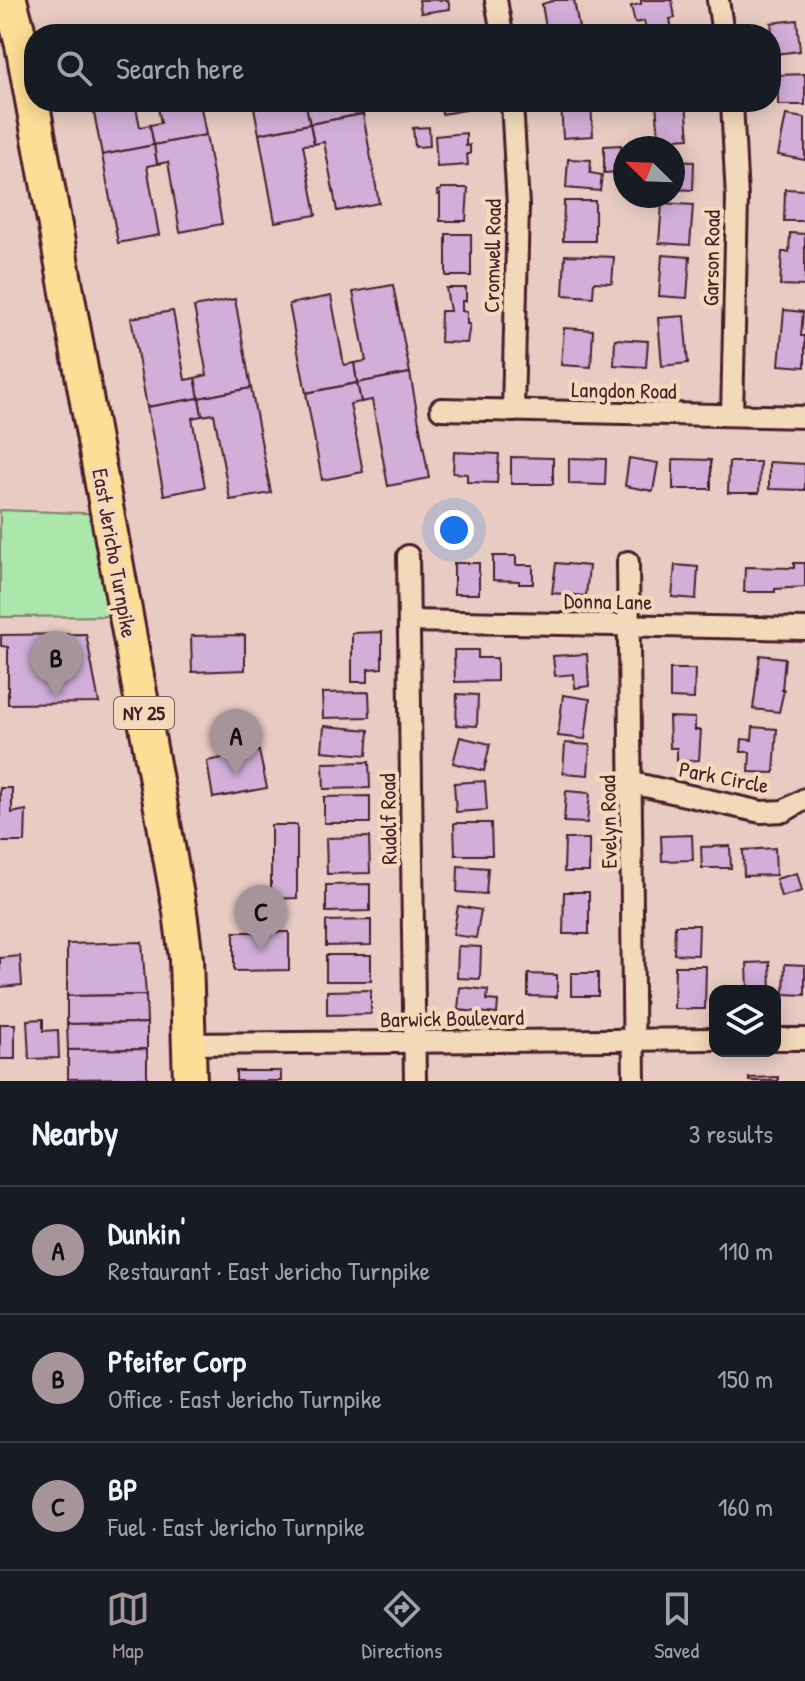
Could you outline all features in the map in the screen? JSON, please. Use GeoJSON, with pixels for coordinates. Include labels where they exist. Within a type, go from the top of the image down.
{"type":"FeatureCollection","features":[{"type":"Feature","properties":{"kind":"main road","name":"East Jericho Turnpike"},"geometry":{"type":"LineString","coordinates":[[11,14],[24,83]]}},
{"type":"Feature","properties":{"kind":"main road","name":"East Jericho Turnpike"},"geometry":{"type":"LineString","coordinates":[[29,112],[180,912],[186,959],[190,1081]]}},
{"type":"Feature","properties":{"kind":"street"},"geometry":{"type":"LineString","coordinates":[[496,0],[500,24]]}},
{"type":"Feature","properties":{"kind":"street"},"geometry":{"type":"LineString","coordinates":[[718,0],[722,24]]}},
{"type":"Feature","properties":{"kind":"street","name":"Cromwell Road"},"geometry":{"type":"LineString","coordinates":[[513,112],[518,206],[513,411]]}},
{"type":"Feature","properties":{"kind":"street","name":"Garson Road"},"geometry":{"type":"LineString","coordinates":[[732,415],[737,199],[733,112]]}},
{"type":"Feature","properties":{"kind":"street","name":"Langdon Road"},"geometry":{"type":"LineString","coordinates":[[441,409],[805,417]]}},
{"type":"Feature","properties":{"kind":"street","name":"Rudolf Road"},"geometry":{"type":"LineString","coordinates":[[408,556],[415,1081]]}},
{"type":"Feature","properties":{"kind":"street","name":"Evelyn Road"},"geometry":{"type":"LineString","coordinates":[[628,562],[634,1081]]}},
{"type":"Feature","properties":{"kind":"street","name":"Donna Lane"},"geometry":{"type":"LineString","coordinates":[[410,621],[805,629]]}},
{"type":"Feature","properties":{"kind":"street","name":"Park Circle"},"geometry":{"type":"LineString","coordinates":[[632,783],[761,812],[784,811],[805,799]]}},
{"type":"Feature","properties":{"kind":"street","name":"Barwick Boulevard"},"geometry":{"type":"LineString","coordinates":[[189,1044],[709,1039]]}},
{"type":"Feature","properties":{"kind":"street"},"geometry":{"type":"LineString","coordinates":[[781,1039],[805,1039]]}},
{"type":"Feature","properties":{"kind":"green space"},"geometry":{"type":"Polygon","coordinates":[[[0,510],[109,514],[127,616],[0,617],[0,510]]]}},
{"type":"Feature","properties":{"kind":"building"},"geometry":{"type":"Polygon","coordinates":[[[419,0],[448,0],[450,9],[421,13],[419,0]]]}},
{"type":"Feature","properties":{"kind":"building"},"geometry":{"type":"Polygon","coordinates":[[[574,0],[578,24],[545,24],[542,4],[574,0]]]}},
{"type":"Feature","properties":{"kind":"building"},"geometry":{"type":"Polygon","coordinates":[[[641,0],[672,0],[675,18],[670,19],[671,24],[635,23],[631,6],[641,4],[641,0]]]}},
{"type":"Feature","properties":{"kind":"building"},"geometry":{"type":"Polygon","coordinates":[[[797,20],[800,51],[781,53],[781,24],[771,23],[797,20]]]}},
{"type":"Feature","properties":{"kind":"building"},"geometry":{"type":"Polygon","coordinates":[[[805,74],[805,105],[781,105],[781,75],[805,74]]]}},
{"type":"Feature","properties":{"kind":"building"},"geometry":{"type":"Polygon","coordinates":[[[94,112],[137,112],[140,127],[150,125],[154,145],[102,155],[94,112]]]}},
{"type":"Feature","properties":{"kind":"building"},"geometry":{"type":"Polygon","coordinates":[[[159,112],[202,112],[206,135],[154,145],[150,125],[161,123],[159,112]]]}},
{"type":"Feature","properties":{"kind":"building"},"geometry":{"type":"Polygon","coordinates":[[[255,112],[307,112],[310,124],[259,134],[255,112]]]}},
{"type":"Feature","properties":{"kind":"building"},"geometry":{"type":"Polygon","coordinates":[[[307,112],[363,114],[310,124],[307,112]]]}},
{"type":"Feature","properties":{"kind":"building"},"geometry":{"type":"Polygon","coordinates":[[[561,112],[592,112],[593,136],[563,138],[561,112]]]}},
{"type":"Feature","properties":{"kind":"building"},"geometry":{"type":"Polygon","coordinates":[[[657,112],[687,112],[689,138],[659,136],[657,112]]]}},
{"type":"Feature","properties":{"kind":"building"},"geometry":{"type":"Polygon","coordinates":[[[363,114],[379,203],[337,211],[324,142],[314,144],[310,124],[363,114]]]}},
{"type":"Feature","properties":{"kind":"building"},"geometry":{"type":"Polygon","coordinates":[[[786,115],[805,118],[805,160],[778,155],[786,115]]]}},
{"type":"Feature","properties":{"kind":"building"},"geometry":{"type":"Polygon","coordinates":[[[310,124],[314,144],[303,145],[316,215],[275,222],[259,134],[310,124]]]}},
{"type":"Feature","properties":{"kind":"building"},"geometry":{"type":"Polygon","coordinates":[[[429,127],[430,146],[415,147],[413,128],[429,127]]]}},
{"type":"Feature","properties":{"kind":"building"},"geometry":{"type":"Polygon","coordinates":[[[466,133],[466,146],[470,145],[468,165],[437,167],[435,136],[466,133]]]}},
{"type":"Feature","properties":{"kind":"building"},"geometry":{"type":"Polygon","coordinates":[[[206,135],[222,224],[180,232],[168,162],[157,164],[154,145],[206,135]]]}},
{"type":"Feature","properties":{"kind":"building"},"geometry":{"type":"Polygon","coordinates":[[[154,145],[157,164],[147,166],[159,235],[118,243],[102,155],[154,145]]]}},
{"type":"Feature","properties":{"kind":"building"},"geometry":{"type":"Polygon","coordinates":[[[613,145],[613,172],[604,173],[604,146],[613,145]]]}},
{"type":"Feature","properties":{"kind":"building"},"geometry":{"type":"Polygon","coordinates":[[[568,159],[591,160],[590,173],[602,175],[600,191],[566,188],[568,159]]]}},
{"type":"Feature","properties":{"kind":"building"},"geometry":{"type":"Polygon","coordinates":[[[685,162],[694,162],[693,190],[685,190],[685,162]]]}},
{"type":"Feature","properties":{"kind":"building"},"geometry":{"type":"Polygon","coordinates":[[[441,188],[468,188],[466,221],[440,221],[440,194],[437,195],[437,191],[441,188]]]}},
{"type":"Feature","properties":{"kind":"building"},"geometry":{"type":"Polygon","coordinates":[[[785,189],[805,190],[805,221],[784,221],[785,189]]]}},
{"type":"Feature","properties":{"kind":"building"},"geometry":{"type":"Polygon","coordinates":[[[564,201],[595,201],[595,241],[563,241],[564,201]]]}},
{"type":"Feature","properties":{"kind":"building"},"geometry":{"type":"Polygon","coordinates":[[[693,205],[690,245],[659,243],[662,208],[693,205]]]}},
{"type":"Feature","properties":{"kind":"building"},"geometry":{"type":"Polygon","coordinates":[[[790,233],[805,234],[805,286],[780,285],[782,252],[789,252],[790,233]]]}},
{"type":"Feature","properties":{"kind":"building"},"geometry":{"type":"Polygon","coordinates":[[[446,234],[471,234],[471,276],[446,276],[446,234]]]}},
{"type":"Feature","properties":{"kind":"building"},"geometry":{"type":"Polygon","coordinates":[[[565,255],[614,257],[612,283],[594,282],[593,297],[563,295],[565,255]]]}},
{"type":"Feature","properties":{"kind":"building"},"geometry":{"type":"Polygon","coordinates":[[[662,255],[690,257],[687,298],[659,296],[662,255]]]}},
{"type":"Feature","properties":{"kind":"building"},"geometry":{"type":"Polygon","coordinates":[[[393,285],[410,373],[357,383],[354,363],[366,361],[353,292],[393,285]]]}},
{"type":"Feature","properties":{"kind":"building"},"geometry":{"type":"Polygon","coordinates":[[[446,288],[466,288],[462,311],[467,312],[467,324],[470,324],[467,343],[440,342],[441,311],[450,311],[446,288]]]}},
{"type":"Feature","properties":{"kind":"building"},"geometry":{"type":"Polygon","coordinates":[[[331,296],[344,365],[354,363],[357,383],[306,393],[289,304],[331,296]]]}},
{"type":"Feature","properties":{"kind":"building"},"geometry":{"type":"Polygon","coordinates":[[[235,299],[251,388],[199,398],[195,378],[207,375],[194,307],[235,299]]]}},
{"type":"Feature","properties":{"kind":"building"},"geometry":{"type":"Polygon","coordinates":[[[784,310],[803,312],[801,336],[805,336],[805,367],[779,365],[784,310]]]}},
{"type":"Feature","properties":{"kind":"building"},"geometry":{"type":"Polygon","coordinates":[[[173,311],[185,380],[195,378],[199,398],[147,407],[131,318],[173,311]]]}},
{"type":"Feature","properties":{"kind":"building"},"geometry":{"type":"Polygon","coordinates":[[[684,316],[688,363],[662,366],[658,318],[684,316]]]}},
{"type":"Feature","properties":{"kind":"building"},"geometry":{"type":"Polygon","coordinates":[[[564,328],[593,330],[591,367],[561,365],[564,328]]]}},
{"type":"Feature","properties":{"kind":"building"},"geometry":{"type":"Polygon","coordinates":[[[615,339],[648,341],[646,367],[614,365],[615,339]]]}},
{"type":"Feature","properties":{"kind":"building"},"geometry":{"type":"Polygon","coordinates":[[[410,373],[429,478],[388,486],[372,400],[361,402],[357,383],[410,373]]]}},
{"type":"Feature","properties":{"kind":"building"},"geometry":{"type":"Polygon","coordinates":[[[357,383],[361,402],[350,404],[363,472],[322,480],[306,393],[357,383]]]}},
{"type":"Feature","properties":{"kind":"building"},"geometry":{"type":"Polygon","coordinates":[[[251,388],[271,493],[230,500],[214,414],[202,416],[199,398],[251,388]]]}},
{"type":"Feature","properties":{"kind":"building"},"geometry":{"type":"Polygon","coordinates":[[[199,398],[202,416],[192,418],[205,487],[164,495],[147,407],[199,398]]]}},
{"type":"Feature","properties":{"kind":"building"},"geometry":{"type":"Polygon","coordinates":[[[454,452],[499,454],[497,483],[467,482],[467,474],[453,473],[454,452]]]}},
{"type":"Feature","properties":{"kind":"building"},"geometry":{"type":"Polygon","coordinates":[[[511,457],[553,458],[553,484],[511,484],[511,457]]]}},
{"type":"Feature","properties":{"kind":"building"},"geometry":{"type":"Polygon","coordinates":[[[569,458],[606,459],[605,485],[569,484],[569,458]]]}},
{"type":"Feature","properties":{"kind":"building"},"geometry":{"type":"Polygon","coordinates":[[[629,458],[658,463],[653,491],[625,486],[629,458]]]}},
{"type":"Feature","properties":{"kind":"building"},"geometry":{"type":"Polygon","coordinates":[[[673,459],[711,460],[711,489],[673,489],[673,459]]]}},
{"type":"Feature","properties":{"kind":"building"},"geometry":{"type":"Polygon","coordinates":[[[729,462],[760,462],[759,493],[728,493],[729,462]]]}},
{"type":"Feature","properties":{"kind":"building"},"geometry":{"type":"Polygon","coordinates":[[[769,462],[805,464],[805,490],[769,489],[769,462]]]}},
{"type":"Feature","properties":{"kind":"building"},"geometry":{"type":"Polygon","coordinates":[[[493,556],[516,556],[516,565],[533,565],[533,584],[493,580],[493,556]]]}},
{"type":"Feature","properties":{"kind":"building"},"geometry":{"type":"Polygon","coordinates":[[[454,563],[479,563],[479,594],[454,594],[454,563]]]}},
{"type":"Feature","properties":{"kind":"building"},"geometry":{"type":"Polygon","coordinates":[[[556,563],[589,566],[586,596],[552,593],[556,563]]]}},
{"type":"Feature","properties":{"kind":"building"},"geometry":{"type":"Polygon","coordinates":[[[794,563],[805,563],[805,587],[775,589],[775,592],[744,592],[745,567],[794,568],[794,563]]]}},
{"type":"Feature","properties":{"kind":"building"},"geometry":{"type":"Polygon","coordinates":[[[675,565],[698,567],[696,599],[672,597],[675,565]]]}},
{"type":"Feature","properties":{"kind":"building"},"geometry":{"type":"Polygon","coordinates":[[[382,632],[382,668],[368,669],[368,682],[352,682],[352,633],[382,632]]]}},
{"type":"Feature","properties":{"kind":"building"},"geometry":{"type":"Polygon","coordinates":[[[86,634],[99,703],[8,704],[8,647],[1,646],[1,635],[86,634]]]}},
{"type":"Feature","properties":{"kind":"building"},"geometry":{"type":"Polygon","coordinates":[[[245,635],[245,670],[192,672],[191,636],[245,635]]]}},
{"type":"Feature","properties":{"kind":"building"},"geometry":{"type":"Polygon","coordinates":[[[454,650],[478,650],[478,658],[497,658],[497,681],[455,682],[454,650]]]}},
{"type":"Feature","properties":{"kind":"building"},"geometry":{"type":"Polygon","coordinates":[[[587,654],[589,686],[575,688],[574,674],[555,676],[553,656],[587,654]]]}},
{"type":"Feature","properties":{"kind":"building"},"geometry":{"type":"Polygon","coordinates":[[[760,655],[785,658],[784,690],[779,712],[753,709],[760,655]]]}},
{"type":"Feature","properties":{"kind":"building"},"geometry":{"type":"Polygon","coordinates":[[[670,669],[695,669],[694,699],[670,698],[670,669]]]}},
{"type":"Feature","properties":{"kind":"building"},"geometry":{"type":"Polygon","coordinates":[[[369,692],[370,717],[323,718],[322,693],[369,692]]]}},
{"type":"Feature","properties":{"kind":"building"},"geometry":{"type":"Polygon","coordinates":[[[457,694],[478,695],[477,726],[456,725],[457,694]]]}},
{"type":"Feature","properties":{"kind":"building"},"geometry":{"type":"Polygon","coordinates":[[[563,695],[590,699],[585,739],[558,736],[563,695]]]}},
{"type":"Feature","properties":{"kind":"building"},"geometry":{"type":"Polygon","coordinates":[[[669,717],[695,718],[695,730],[701,730],[699,760],[677,761],[677,748],[670,748],[669,717]]]}},
{"type":"Feature","properties":{"kind":"building"},"geometry":{"type":"Polygon","coordinates":[[[324,726],[369,730],[367,755],[322,751],[324,726]]]}},
{"type":"Feature","properties":{"kind":"building"},"geometry":{"type":"Polygon","coordinates":[[[753,727],[777,729],[774,773],[749,772],[750,752],[741,752],[742,739],[752,740],[753,727]]]}},
{"type":"Feature","properties":{"kind":"building"},"geometry":{"type":"Polygon","coordinates":[[[460,737],[490,744],[484,771],[453,763],[460,737]]]}},
{"type":"Feature","properties":{"kind":"building"},"geometry":{"type":"Polygon","coordinates":[[[565,743],[590,745],[588,775],[563,773],[565,743]]]}},
{"type":"Feature","properties":{"kind":"building"},"geometry":{"type":"Polygon","coordinates":[[[259,751],[267,788],[213,798],[207,761],[259,751]]]}},
{"type":"Feature","properties":{"kind":"building"},"geometry":{"type":"Polygon","coordinates":[[[369,762],[370,788],[324,789],[323,763],[369,762]]]}},
{"type":"Feature","properties":{"kind":"building"},"geometry":{"type":"Polygon","coordinates":[[[485,781],[487,810],[456,812],[454,783],[485,781]]]}},
{"type":"Feature","properties":{"kind":"building"},"geometry":{"type":"Polygon","coordinates":[[[0,788],[12,788],[12,813],[26,810],[25,842],[0,842],[0,788]]]}},
{"type":"Feature","properties":{"kind":"building"},"geometry":{"type":"Polygon","coordinates":[[[566,791],[590,793],[587,823],[564,822],[566,791]]]}},
{"type":"Feature","properties":{"kind":"building"},"geometry":{"type":"Polygon","coordinates":[[[370,796],[370,823],[324,823],[324,797],[370,796]]]}},
{"type":"Feature","properties":{"kind":"building"},"geometry":{"type":"Polygon","coordinates":[[[454,823],[491,823],[492,855],[455,855],[454,823]]]}},
{"type":"Feature","properties":{"kind":"building"},"geometry":{"type":"Polygon","coordinates":[[[271,825],[297,825],[297,898],[271,899],[271,825]]]}},
{"type":"Feature","properties":{"kind":"building"},"geometry":{"type":"Polygon","coordinates":[[[692,835],[693,860],[662,861],[661,836],[692,835]]]}},
{"type":"Feature","properties":{"kind":"building"},"geometry":{"type":"Polygon","coordinates":[[[369,837],[370,873],[327,874],[326,838],[369,837]]]}},
{"type":"Feature","properties":{"kind":"building"},"geometry":{"type":"Polygon","coordinates":[[[565,839],[589,839],[589,872],[564,872],[565,839]]]}},
{"type":"Feature","properties":{"kind":"building"},"geometry":{"type":"Polygon","coordinates":[[[730,846],[731,868],[702,868],[701,847],[730,846]]]}},
{"type":"Feature","properties":{"kind":"building"},"geometry":{"type":"Polygon","coordinates":[[[775,848],[776,875],[744,876],[743,850],[775,848]]]}},
{"type":"Feature","properties":{"kind":"building"},"geometry":{"type":"Polygon","coordinates":[[[458,866],[488,868],[486,894],[457,892],[458,866]]]}},
{"type":"Feature","properties":{"kind":"building"},"geometry":{"type":"Polygon","coordinates":[[[797,873],[802,891],[781,897],[776,879],[797,873]]]}},
{"type":"Feature","properties":{"kind":"building"},"geometry":{"type":"Polygon","coordinates":[[[370,884],[370,911],[326,912],[326,885],[370,884]]]}},
{"type":"Feature","properties":{"kind":"building"},"geometry":{"type":"Polygon","coordinates":[[[564,892],[589,892],[589,934],[563,934],[564,892]]]}},
{"type":"Feature","properties":{"kind":"building"},"geometry":{"type":"Polygon","coordinates":[[[458,906],[481,910],[476,938],[453,935],[458,906]]]}},
{"type":"Feature","properties":{"kind":"building"},"geometry":{"type":"Polygon","coordinates":[[[371,920],[371,945],[326,946],[326,921],[371,920]]]}},
{"type":"Feature","properties":{"kind":"building"},"geometry":{"type":"Polygon","coordinates":[[[675,925],[699,925],[698,955],[674,954],[675,925]]]}},
{"type":"Feature","properties":{"kind":"building"},"geometry":{"type":"Polygon","coordinates":[[[234,932],[289,932],[289,970],[234,971],[234,932]]]}},
{"type":"Feature","properties":{"kind":"building"},"geometry":{"type":"Polygon","coordinates":[[[142,942],[146,995],[67,996],[67,944],[142,942]]]}},
{"type":"Feature","properties":{"kind":"building"},"geometry":{"type":"Polygon","coordinates":[[[458,946],[481,947],[480,979],[457,978],[458,946]]]}},
{"type":"Feature","properties":{"kind":"building"},"geometry":{"type":"Polygon","coordinates":[[[326,955],[371,955],[371,981],[326,981],[326,955]]]}},
{"type":"Feature","properties":{"kind":"building"},"geometry":{"type":"Polygon","coordinates":[[[20,956],[22,985],[0,987],[0,958],[20,956]]]}},
{"type":"Feature","properties":{"kind":"building"},"geometry":{"type":"Polygon","coordinates":[[[770,962],[771,985],[748,985],[747,963],[770,962]]]}},
{"type":"Feature","properties":{"kind":"building"},"geometry":{"type":"Polygon","coordinates":[[[785,964],[805,965],[805,995],[784,994],[785,964]]]}},
{"type":"Feature","properties":{"kind":"building"},"geometry":{"type":"Polygon","coordinates":[[[675,966],[706,966],[705,1009],[674,1009],[675,966]]]}},
{"type":"Feature","properties":{"kind":"building"},"geometry":{"type":"Polygon","coordinates":[[[571,973],[598,973],[598,996],[571,996],[571,973]]]}},
{"type":"Feature","properties":{"kind":"building"},"geometry":{"type":"Polygon","coordinates":[[[528,974],[557,975],[557,997],[528,996],[528,974]]]}},
{"type":"Feature","properties":{"kind":"building"},"geometry":{"type":"Polygon","coordinates":[[[460,987],[488,990],[487,1000],[498,1001],[497,1014],[458,1010],[460,987]]]}},
{"type":"Feature","properties":{"kind":"building"},"geometry":{"type":"Polygon","coordinates":[[[371,990],[371,1014],[327,1015],[327,991],[371,990]]]}},
{"type":"Feature","properties":{"kind":"building"},"geometry":{"type":"Polygon","coordinates":[[[146,995],[147,1023],[67,1024],[67,996],[146,995]]]}},
{"type":"Feature","properties":{"kind":"building"},"geometry":{"type":"Polygon","coordinates":[[[43,1019],[43,1031],[58,1030],[59,1058],[29,1059],[27,1020],[43,1019]]]}},
{"type":"Feature","properties":{"kind":"building"},"geometry":{"type":"Polygon","coordinates":[[[147,1023],[147,1049],[68,1050],[67,1024],[147,1023]]]}},
{"type":"Feature","properties":{"kind":"building"},"geometry":{"type":"Polygon","coordinates":[[[0,1024],[15,1024],[15,1059],[0,1059],[0,1024]]]}},
{"type":"Feature","properties":{"kind":"building"},"geometry":{"type":"Polygon","coordinates":[[[147,1049],[147,1078],[68,1079],[68,1050],[147,1049]]]}},
{"type":"Feature","properties":{"kind":"building"},"geometry":{"type":"Polygon","coordinates":[[[236,1071],[281,1071],[281,1081],[236,1081],[236,1071]]]}},
{"type":"Feature","properties":{"kind":"building"},"geometry":{"type":"Polygon","coordinates":[[[778,1077],[778,1081],[749,1081],[749,1078],[778,1077]]]}},
{"type":"Feature","properties":{"kind":"place","name":"Pfeifer Corp"},"geometry":{"type":"Point","coordinates":[56,697]}},
{"type":"Feature","properties":{"kind":"place","name":"Dunkin'"},"geometry":{"type":"Point","coordinates":[236,775]}},
{"type":"Feature","properties":{"kind":"place","name":"BP"},"geometry":{"type":"Point","coordinates":[261,951]}}]}
